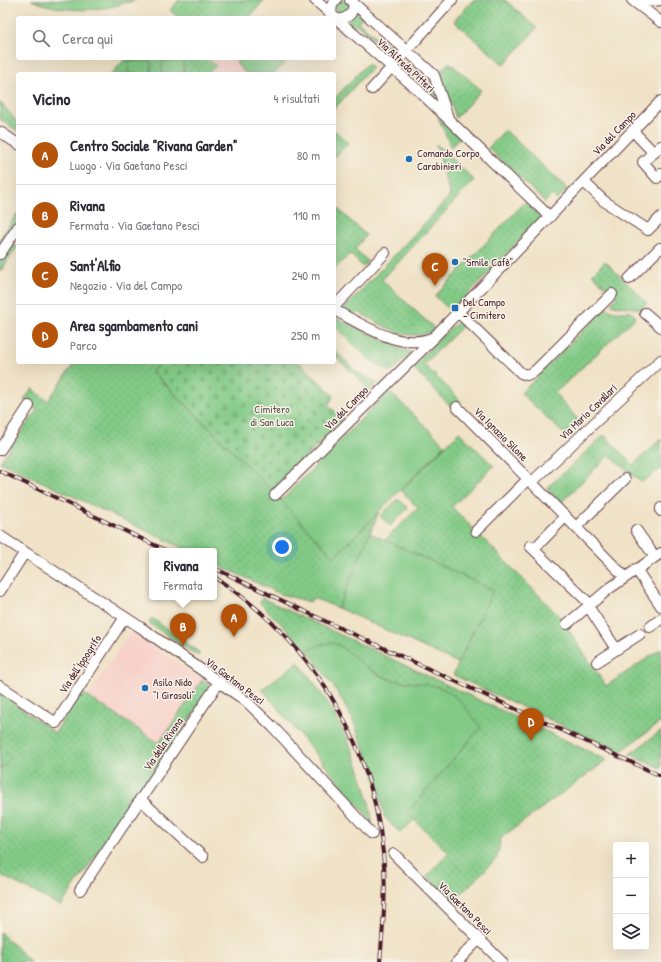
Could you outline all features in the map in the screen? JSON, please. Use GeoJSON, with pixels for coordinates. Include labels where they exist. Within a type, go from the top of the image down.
{"type":"FeatureCollection","features":[{"type":"Feature","properties":{"kind":"street","name":"Via Alfredo Pitteri"},"geometry":{"type":"LineString","coordinates":[[315,0],[333,16]]}},
{"type":"Feature","properties":{"kind":"street"},"geometry":{"type":"LineString","coordinates":[[334,16],[332,4],[336,0]]}},
{"type":"Feature","properties":{"kind":"street"},"geometry":{"type":"LineString","coordinates":[[372,89],[452,0]]}},
{"type":"Feature","properties":{"kind":"street"},"geometry":{"type":"LineString","coordinates":[[633,0],[641,2],[658,0]]}},
{"type":"Feature","properties":{"kind":"street"},"geometry":{"type":"LineString","coordinates":[[633,0],[658,19]]}},
{"type":"Feature","properties":{"kind":"street"},"geometry":{"type":"LineString","coordinates":[[658,0],[651,9],[658,19]]}},
{"type":"Feature","properties":{"kind":"street","name":"Via Alfredo Pitteri"},"geometry":{"type":"LineString","coordinates":[[336,17],[346,18],[353,10],[352,2]]}},
{"type":"Feature","properties":{"kind":"street","name":"Via Alfredo Pitteri"},"geometry":{"type":"LineString","coordinates":[[352,2],[434,75],[445,112],[457,128]]}},
{"type":"Feature","properties":{"kind":"street","name":"Via Alfredo Pitteri"},"geometry":{"type":"LineString","coordinates":[[336,19],[392,66],[550,217]]}},
{"type":"Feature","properties":{"kind":"street","name":"Via del Campo"},"geometry":{"type":"LineString","coordinates":[[275,495],[459,313],[661,101]]}},
{"type":"Feature","properties":{"kind":"street"},"geometry":{"type":"LineString","coordinates":[[633,131],[657,150],[643,162],[657,178],[661,174]]}},
{"type":"Feature","properties":{"kind":"street"},"geometry":{"type":"LineString","coordinates":[[0,132],[16,143]]}},
{"type":"Feature","properties":{"kind":"street"},"geometry":{"type":"LineString","coordinates":[[584,182],[604,201],[648,230],[661,217]]}},
{"type":"Feature","properties":{"kind":"street"},"geometry":{"type":"LineString","coordinates":[[0,254],[16,230]]}},
{"type":"Feature","properties":{"kind":"street"},"geometry":{"type":"LineString","coordinates":[[629,279],[660,248],[661,249]]}},
{"type":"Feature","properties":{"kind":"street"},"geometry":{"type":"LineString","coordinates":[[336,306],[385,253]]}},
{"type":"Feature","properties":{"kind":"street"},"geometry":{"type":"LineString","coordinates":[[459,313],[521,373],[526,375],[535,371],[612,294]]}},
{"type":"Feature","properties":{"kind":"street"},"geometry":{"type":"LineString","coordinates":[[336,309],[400,341],[413,342],[434,337]]}},
{"type":"Feature","properties":{"kind":"street"},"geometry":{"type":"LineString","coordinates":[[645,313],[661,327]]}},
{"type":"Feature","properties":{"kind":"street","name":"Via Mario Cavallari"},"geometry":{"type":"LineString","coordinates":[[530,480],[661,360]]}},
{"type":"Feature","properties":{"kind":"street"},"geometry":{"type":"LineString","coordinates":[[0,450],[29,406]]}},
{"type":"Feature","properties":{"kind":"street","name":"Via Ignazio Silone"},"geometry":{"type":"LineString","coordinates":[[457,407],[625,577]]}},
{"type":"Feature","properties":{"kind":"street"},"geometry":{"type":"LineString","coordinates":[[576,527],[625,479]]}},
{"type":"Feature","properties":{"kind":"street","name":"Via Ignazio Silone"},"geometry":{"type":"LineString","coordinates":[[476,530],[530,480]]}},
{"type":"Feature","properties":{"kind":"street"},"geometry":{"type":"LineString","coordinates":[[566,516],[532,547],[589,605],[616,649]]}},
{"type":"Feature","properties":{"kind":"street"},"geometry":{"type":"LineString","coordinates":[[567,624],[625,577],[658,555],[636,530]]}},
{"type":"Feature","properties":{"kind":"street","name":"Via Gaetano Pesci"},"geometry":{"type":"LineString","coordinates":[[0,536],[125,617],[246,702],[273,726],[372,834]]}},
{"type":"Feature","properties":{"kind":"street"},"geometry":{"type":"LineString","coordinates":[[0,591],[25,552]]}},
{"type":"Feature","properties":{"kind":"street"},"geometry":{"type":"LineString","coordinates":[[636,569],[661,606]]}},
{"type":"Feature","properties":{"kind":"street","name":"Via dell'Ippogrifo"},"geometry":{"type":"LineString","coordinates":[[0,686],[56,723],[125,617]]}},
{"type":"Feature","properties":{"kind":"street"},"geometry":{"type":"LineString","coordinates":[[650,627],[661,619]]}},
{"type":"Feature","properties":{"kind":"street"},"geometry":{"type":"LineString","coordinates":[[598,662],[640,634]]}},
{"type":"Feature","properties":{"kind":"street","name":"Via della Rivana"},"geometry":{"type":"LineString","coordinates":[[80,890],[219,682]]}},
{"type":"Feature","properties":{"kind":"street"},"geometry":{"type":"LineString","coordinates":[[140,799],[203,857]]}},
{"type":"Feature","properties":{"kind":"street","name":"Via Gaetano Pesci"},"geometry":{"type":"LineString","coordinates":[[394,854],[502,962]]}},
{"type":"Feature","properties":{"kind":"street"},"geometry":{"type":"LineString","coordinates":[[457,962],[479,939]]}},
{"type":"Feature","properties":{"kind":"shaded area"},"geometry":{"type":"Polygon","coordinates":[[[124,60],[287,60],[276,72],[113,72],[124,60]]]}},
{"type":"Feature","properties":{"kind":"shaded area","name":"Asilo Nido \"I Girasoli\""},"geometry":{"type":"Polygon","coordinates":[[[130,632],[202,680],[159,743],[88,697],[130,632]]]}},
{"type":"Feature","properties":{"kind":"green space"},"geometry":{"type":"Polygon","coordinates":[[[31,0],[136,0],[109,7],[83,10],[58,8],[31,0]]]}},
{"type":"Feature","properties":{"kind":"green space"},"geometry":{"type":"Polygon","coordinates":[[[179,0],[264,0],[251,16],[176,16],[170,10],[179,0]]]}},
{"type":"Feature","properties":{"kind":"green space"},"geometry":{"type":"Polygon","coordinates":[[[343,0],[348,2],[350,7],[348,12],[343,14],[338,12],[336,7],[338,2],[343,0]]]}},
{"type":"Feature","properties":{"kind":"green space"},"geometry":{"type":"Polygon","coordinates":[[[473,0],[505,0],[537,28],[504,65],[454,21],[473,0]]]}},
{"type":"Feature","properties":{"kind":"green space"},"geometry":{"type":"Polygon","coordinates":[[[355,12],[363,16],[358,22],[387,46],[391,42],[400,53],[395,59],[389,59],[381,52],[385,48],[356,24],[352,28],[348,20],[355,12]]]}},
{"type":"Feature","properties":{"kind":"green space"},"geometry":{"type":"Polygon","coordinates":[[[124,60],[209,60],[216,66],[210,72],[113,72],[124,60]]]}},
{"type":"Feature","properties":{"kind":"green space"},"geometry":{"type":"Polygon","coordinates":[[[183,60],[184,72],[162,72],[162,61],[183,60]]]}},
{"type":"Feature","properties":{"kind":"green space"},"geometry":{"type":"Polygon","coordinates":[[[238,60],[287,60],[276,72],[244,72],[236,63],[238,60]]]}},
{"type":"Feature","properties":{"kind":"green space"},"geometry":{"type":"Polygon","coordinates":[[[128,61],[151,61],[151,72],[129,72],[128,61]]]}},
{"type":"Feature","properties":{"kind":"green space"},"geometry":{"type":"Polygon","coordinates":[[[449,62],[481,90],[456,118],[440,72],[449,62]]]}},
{"type":"Feature","properties":{"kind":"green space"},"geometry":{"type":"Polygon","coordinates":[[[368,63],[372,67],[336,107],[336,97],[368,63]]]}},
{"type":"Feature","properties":{"kind":"green space"},"geometry":{"type":"Polygon","coordinates":[[[407,63],[428,83],[433,79],[438,103],[423,89],[426,85],[404,65],[407,63]]]}},
{"type":"Feature","properties":{"kind":"green space"},"geometry":{"type":"Polygon","coordinates":[[[0,102],[16,121],[16,130],[0,119],[0,102]]]}},
{"type":"Feature","properties":{"kind":"green space"},"geometry":{"type":"Polygon","coordinates":[[[438,117],[460,137],[451,147],[438,117]]]}},
{"type":"Feature","properties":{"kind":"green space"},"geometry":{"type":"Polygon","coordinates":[[[505,130],[567,189],[557,200],[552,195],[545,202],[488,148],[505,130]]]}},
{"type":"Feature","properties":{"kind":"green space"},"geometry":{"type":"Polygon","coordinates":[[[336,132],[348,143],[336,156],[336,132]]]}},
{"type":"Feature","properties":{"kind":"green space"},"geometry":{"type":"Polygon","coordinates":[[[436,144],[474,180],[382,280],[435,329],[425,334],[406,334],[386,327],[358,312],[354,316],[343,310],[450,196],[436,144]]]}},
{"type":"Feature","properties":{"kind":"green space"},"geometry":{"type":"Polygon","coordinates":[[[525,202],[542,217],[451,312],[435,296],[525,202]]]}},
{"type":"Feature","properties":{"kind":"green space"},"geometry":{"type":"Polygon","coordinates":[[[336,207],[366,235],[355,249],[369,262],[363,267],[350,254],[336,268],[336,207]]]}},
{"type":"Feature","properties":{"kind":"green space"},"geometry":{"type":"Polygon","coordinates":[[[16,215],[16,227],[0,252],[0,239],[16,215]]]}},
{"type":"Feature","properties":{"kind":"green space"},"geometry":{"type":"Polygon","coordinates":[[[12,244],[16,246],[0,272],[0,261],[12,244]]]}},
{"type":"Feature","properties":{"kind":"green space"},"geometry":{"type":"Polygon","coordinates":[[[605,261],[647,303],[641,309],[613,305],[611,303],[617,297],[592,274],[605,261]]]}},
{"type":"Feature","properties":{"kind":"green space"},"geometry":{"type":"Polygon","coordinates":[[[606,307],[614,312],[630,311],[636,317],[555,393],[579,421],[565,435],[521,393],[606,307]]]}},
{"type":"Feature","properties":{"kind":"green space"},"geometry":{"type":"Polygon","coordinates":[[[336,318],[411,353],[391,372],[368,359],[336,327],[336,318]]]}},
{"type":"Feature","properties":{"kind":"green space"},"geometry":{"type":"Polygon","coordinates":[[[458,323],[465,324],[424,364],[461,401],[453,409],[413,368],[421,360],[422,356],[450,328],[458,323]]]}},
{"type":"Feature","properties":{"kind":"green space"},"geometry":{"type":"Polygon","coordinates":[[[336,352],[357,372],[377,383],[365,394],[362,391],[366,386],[336,357],[336,352]]]}},
{"type":"Feature","properties":{"kind":"green space"},"geometry":{"type":"Polygon","coordinates":[[[74,364],[160,364],[152,372],[273,491],[334,557],[379,512],[338,608],[313,598],[310,602],[280,594],[217,564],[217,548],[183,548],[0,462],[37,410],[24,400],[32,389],[48,401],[74,364]]]}},
{"type":"Feature","properties":{"kind":"green space","name":"Cimitero di San Luca"},"geometry":{"type":"Polygon","coordinates":[[[160,364],[301,364],[334,396],[328,405],[343,419],[273,491],[152,371],[160,364]]]}},
{"type":"Feature","properties":{"kind":"green space"},"geometry":{"type":"Polygon","coordinates":[[[389,391],[445,445],[334,557],[281,501],[389,391]]]}},
{"type":"Feature","properties":{"kind":"green space"},"geometry":{"type":"Polygon","coordinates":[[[459,432],[494,466],[452,507],[559,616],[606,686],[661,649],[661,722],[620,752],[453,675],[492,590],[385,540],[418,508],[401,490],[459,432]]]}},
{"type":"Feature","properties":{"kind":"green space"},"geometry":{"type":"Polygon","coordinates":[[[604,435],[633,465],[661,439],[661,469],[641,482],[609,455],[561,503],[546,489],[604,435]]]}},
{"type":"Feature","properties":{"kind":"green space"},"geometry":{"type":"Polygon","coordinates":[[[398,499],[408,508],[390,526],[380,516],[398,499]]]}},
{"type":"Feature","properties":{"kind":"green space"},"geometry":{"type":"Polygon","coordinates":[[[370,533],[493,590],[458,663],[338,608],[370,533]]]}},
{"type":"Feature","properties":{"kind":"green space"},"geometry":{"type":"Polygon","coordinates":[[[262,598],[607,760],[501,838],[497,858],[453,902],[427,876],[449,853],[407,813],[481,727],[440,688],[392,680],[382,676],[366,668],[338,645],[307,650],[260,603],[262,598]]]}},
{"type":"Feature","properties":{"kind":"green space"},"geometry":{"type":"Polygon","coordinates":[[[152,618],[200,653],[198,656],[149,623],[152,618]]]}},
{"type":"Feature","properties":{"kind":"green space"},"geometry":{"type":"Polygon","coordinates":[[[333,643],[346,650],[369,669],[381,676],[398,681],[434,686],[450,693],[462,704],[481,727],[407,813],[414,820],[400,833],[385,818],[374,773],[352,718],[334,687],[307,650],[323,644],[333,643]]]}},
{"type":"Feature","properties":{"kind":"green space"},"geometry":{"type":"Polygon","coordinates":[[[298,662],[325,699],[346,737],[362,778],[373,823],[262,689],[298,662]]]}},
{"type":"Feature","properties":{"kind":"green space"},"geometry":{"type":"Polygon","coordinates":[[[202,680],[212,687],[61,906],[0,875],[0,693],[55,733],[81,692],[159,743],[202,680]]]}},
{"type":"Feature","properties":{"kind":"green space"},"geometry":{"type":"Polygon","coordinates":[[[661,731],[661,768],[630,754],[661,731]]]}},
{"type":"Feature","properties":{"kind":"green space"},"geometry":{"type":"Polygon","coordinates":[[[0,747],[11,758],[0,769],[0,747]]]}},
{"type":"Feature","properties":{"kind":"green space"},"geometry":{"type":"Polygon","coordinates":[[[0,932],[31,962],[0,962],[0,932]]]}},
{"type":"Feature","properties":{"kind":"railway"},"geometry":{"type":"LineString","coordinates":[[0,471],[161,548]]}},
{"type":"Feature","properties":{"kind":"railway"},"geometry":{"type":"LineString","coordinates":[[217,569],[327,622],[661,776]]}},
{"type":"Feature","properties":{"kind":"railway"},"geometry":{"type":"LineString","coordinates":[[217,579],[248,602],[279,630],[307,662],[330,696],[350,732],[365,770],[377,811],[383,853],[385,894],[380,962]]}},
{"type":"Feature","properties":{"kind":"place","name":"Comando Corpo Carabinieri"},"geometry":{"type":"Point","coordinates":[409,159]}},
{"type":"Feature","properties":{"kind":"place","name":"\"Smile Cafè\""},"geometry":{"type":"Point","coordinates":[455,262]}},
{"type":"Feature","properties":{"kind":"place","name":"Sant'Alfio"},"geometry":{"type":"Point","coordinates":[435,286]}},
{"type":"Feature","properties":{"kind":"place","name":"Del Campo - Cimitero"},"geometry":{"type":"Point","coordinates":[455,308]}},
{"type":"Feature","properties":{"kind":"place","name":"Centro Sociale \"Rivana Garden\""},"geometry":{"type":"Point","coordinates":[234,637]}},
{"type":"Feature","properties":{"kind":"place","name":"Rivana"},"geometry":{"type":"Point","coordinates":[183,646]}},
{"type":"Feature","properties":{"kind":"place","name":"Asilo Nido \"I Girasoli\""},"geometry":{"type":"Point","coordinates":[145,688]}},
{"type":"Feature","properties":{"kind":"place","name":"Area sgambamento cani"},"geometry":{"type":"Point","coordinates":[531,741]}}]}
